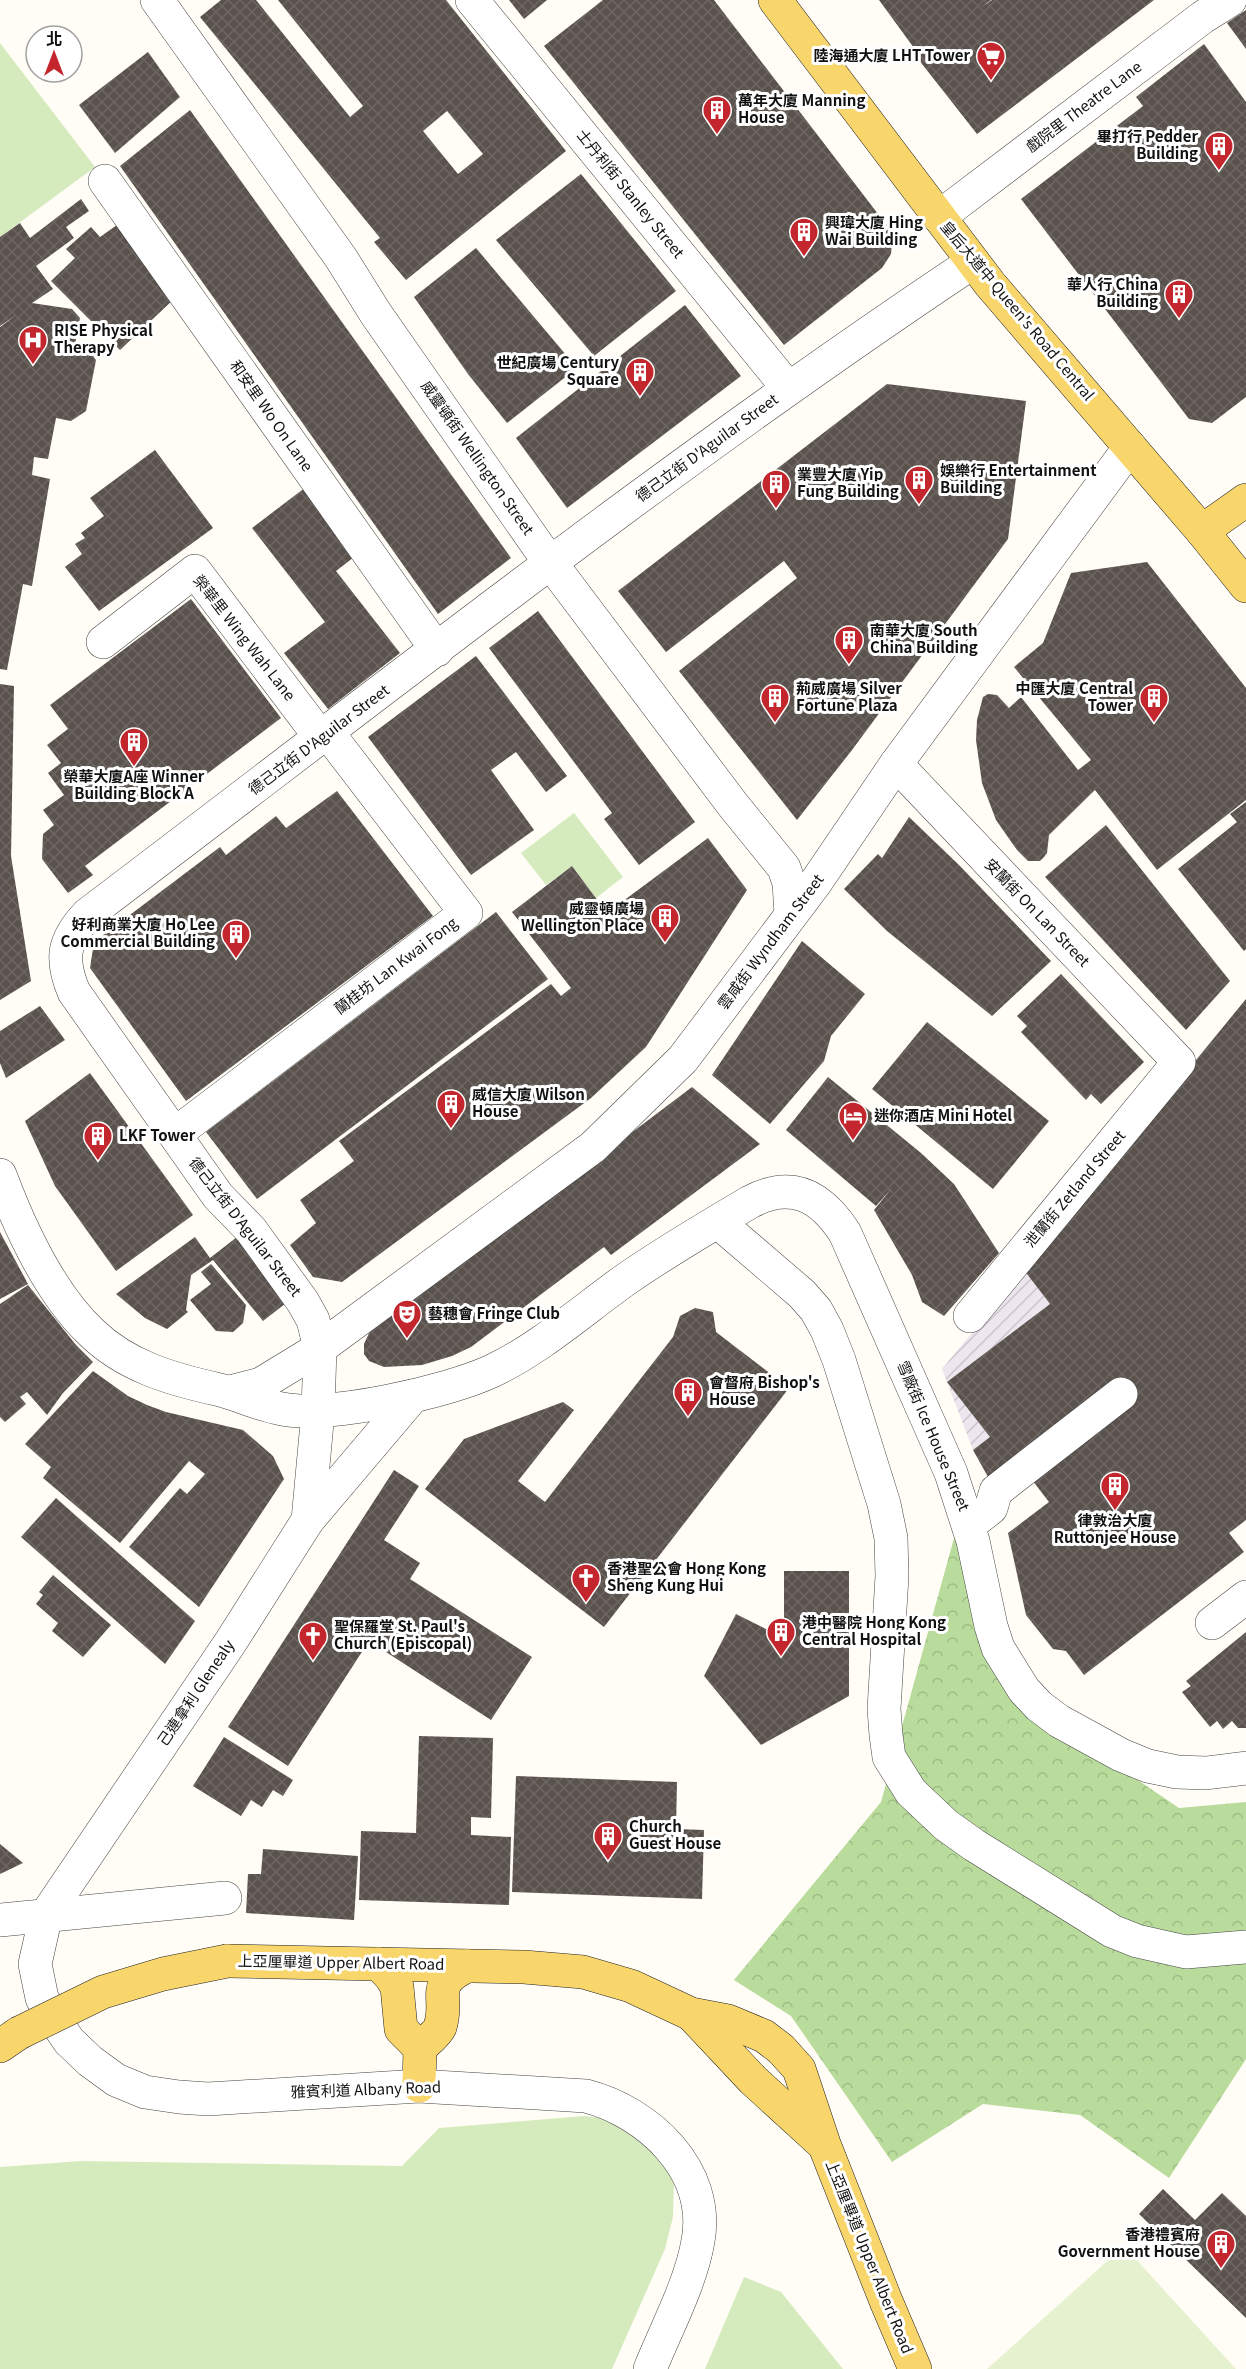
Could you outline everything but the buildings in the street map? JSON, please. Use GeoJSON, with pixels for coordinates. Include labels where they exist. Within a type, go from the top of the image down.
{"type":"FeatureCollection","features":[{"type":"Feature","properties":{"kind":"main road","name":"皇后大道中 Queen's Road Central"},"geometry":{"type":"LineString","coordinates":[[775,0],[973,262],[1246,586]]}},
{"type":"Feature","properties":{"kind":"main road"},"geometry":{"type":"LineString","coordinates":[[1202,531],[1246,500]]}},
{"type":"Feature","properties":{"kind":"main road","name":"上亞厘畢道 Upper Albert Road"},"geometry":{"type":"LineString","coordinates":[[9,2040],[103,1992],[163,1974],[227,1961],[524,1967],[583,1972],[631,1986],[691,2014],[728,2021],[764,2036],[781,2049],[799,2069],[824,2144],[915,2369]]}},
{"type":"Feature","properties":{"kind":"main road"},"geometry":{"type":"LineString","coordinates":[[379,1964],[397,1987],[401,2029],[420,2048]]}},
{"type":"Feature","properties":{"kind":"main road"},"geometry":{"type":"LineString","coordinates":[[419,2086],[420,2048],[440,2028],[443,1986],[451,1974],[467,1966]]}},
{"type":"Feature","properties":{"kind":"street","name":"威靈頓街 Wellington Street"},"geometry":{"type":"LineString","coordinates":[[157,0],[341,258],[376,314],[551,564],[732,805],[784,868],[789,883],[791,914]]}},
{"type":"Feature","properties":{"kind":"street","name":"士丹利街 Stanley Street"},"geometry":{"type":"LineString","coordinates":[[472,0],[788,388]]}},
{"type":"Feature","properties":{"kind":"street","name":"戲院里 Theatre Lane"},"geometry":{"type":"LineString","coordinates":[[939,217],[1203,17],[1230,0]]}},
{"type":"Feature","properties":{"kind":"street","name":"和安里 Wo On Lane"},"geometry":{"type":"LineString","coordinates":[[105,181],[437,650]]}},
{"type":"Feature","properties":{"kind":"street","name":"德己立街 D'Aguilar Street"},"geometry":{"type":"LineString","coordinates":[[320,1348],[313,1320],[303,1302],[251,1230],[218,1196],[74,992],[67,975],[65,958],[68,941],[76,926],[88,914],[437,650],[788,388],[973,262]]}},
{"type":"Feature","properties":{"kind":"street","name":"雲咸街 Wyndham Street"},"geometry":{"type":"LineString","coordinates":[[230,1392],[261,1384],[320,1348],[592,1147],[683,1059],[791,914],[896,764],[1130,447]]}},
{"type":"Feature","properties":{"kind":"street","name":"榮華里 Wing Wah Lane"},"geometry":{"type":"LineString","coordinates":[[103,642],[195,571],[324,736]]}},
{"type":"Feature","properties":{"kind":"street","name":"蘭桂坊 Lan Kwai Fong"},"geometry":{"type":"LineString","coordinates":[[175,1134],[466,913],[324,736]]}},
{"type":"Feature","properties":{"kind":"street","name":"安蘭街 On Lan Street"},"geometry":{"type":"LineString","coordinates":[[896,764],[1179,1062]]}},
{"type":"Feature","properties":{"kind":"street","name":"泄蘭街 Zetland Street"},"geometry":{"type":"LineString","coordinates":[[970,1316],[1137,1124],[1179,1062]]}},
{"type":"Feature","properties":{"kind":"street","name":"雲咸街 Wyndham Street"},"geometry":{"type":"LineString","coordinates":[[0,1175],[29,1240],[53,1285],[92,1334],[133,1363],[158,1374],[230,1392],[258,1404],[283,1410],[318,1412],[413,1396]]}},
{"type":"Feature","properties":{"kind":"street","name":"雪廠街 Ice House Street"},"geometry":{"type":"LineString","coordinates":[[413,1396],[453,1386],[492,1371],[521,1355],[627,1279],[762,1196],[789,1192],[812,1198],[824,1206],[835,1218],[858,1261],[937,1441],[969,1525],[998,1648],[1024,1690],[1039,1706],[1090,1739],[1148,1766],[1177,1772],[1206,1773],[1246,1768]]}},
{"type":"Feature","properties":{"kind":"street"},"geometry":{"type":"LineString","coordinates":[[717,1222],[802,1294],[821,1320],[839,1360],[884,1504],[891,1538],[892,1576],[884,1709],[889,1757],[899,1776],[911,1792],[946,1825],[1112,1931],[1137,1941],[1186,1952],[1246,1947]]}},
{"type":"Feature","properties":{"kind":"street"},"geometry":{"type":"LineString","coordinates":[[318,1412],[320,1348]]}},
{"type":"Feature","properties":{"kind":"street"},"geometry":{"type":"LineString","coordinates":[[969,1525],[991,1508],[996,1491],[1120,1394]]}},
{"type":"Feature","properties":{"kind":"street"},"geometry":{"type":"LineString","coordinates":[[308,1520],[413,1396]]}},
{"type":"Feature","properties":{"kind":"street","name":"己連拿利 Glenealy"},"geometry":{"type":"LineString","coordinates":[[46,1915],[230,1643],[308,1520],[318,1412]]}},
{"type":"Feature","properties":{"kind":"street"},"geometry":{"type":"LineString","coordinates":[[1212,1623],[1246,1597]]}},
{"type":"Feature","properties":{"kind":"street"},"geometry":{"type":"LineString","coordinates":[[0,1920],[225,1898]]}},
{"type":"Feature","properties":{"kind":"street","name":"雅賓利道 Albany Road"},"geometry":{"type":"LineString","coordinates":[[46,1915],[35,1964],[42,1998],[59,2029],[69,2042],[116,2080],[145,2092],[208,2098],[419,2086],[586,2096],[604,2101],[639,2119],[664,2141],[687,2171],[694,2188],[699,2221],[699,2240],[687,2277],[650,2369]]}},
{"type":"Feature","properties":{"kind":"shaded area"},"geometry":{"type":"Polygon","coordinates":[[[1024,1270],[1116,1388],[992,1484],[973,1450],[942,1369],[1024,1270]]]}},
{"type":"Feature","properties":{"kind":"green space"},"geometry":{"type":"Polygon","coordinates":[[[0,43],[24,74],[24,84],[31,84],[95,167],[0,237],[0,43]]]}},
{"type":"Feature","properties":{"kind":"green space"},"geometry":{"type":"Polygon","coordinates":[[[574,813],[623,877],[596,898],[572,866],[546,885],[521,853],[574,813]]]}},
{"type":"Feature","properties":{"kind":"green space"},"geometry":{"type":"Polygon","coordinates":[[[956,1531],[1051,1721],[1179,1808],[1246,1802],[1246,2059],[1169,2178],[1080,2115],[983,2104],[892,2162],[791,2016],[734,1980],[881,1802],[956,1531]]]}},
{"type":"Feature","properties":{"kind":"green space"},"geometry":{"type":"Polygon","coordinates":[[[585,2116],[631,2121],[674,2177],[673,2217],[665,2249],[612,2369],[0,2369],[0,2167],[81,2161],[402,2166],[439,2128],[585,2116]]]}},
{"type":"Feature","properties":{"kind":"green space"},"geometry":{"type":"Polygon","coordinates":[[[1124,2246],[1236,2369],[987,2369],[1124,2246]]]}},
{"type":"Feature","properties":{"kind":"green space"},"geometry":{"type":"Polygon","coordinates":[[[744,2277],[781,2292],[843,2369],[705,2369],[744,2277]]]}},
{"type":"Feature","properties":{"kind":"place","name":"陸海通大廈 LHT Tower"},"geometry":{"type":"Point","coordinates":[991,82]}},
{"type":"Feature","properties":{"kind":"place","name":"萬年大廈 Manning House"},"geometry":{"type":"Point","coordinates":[717,136]}},
{"type":"Feature","properties":{"kind":"place","name":"畢打行 Pedder Building"},"geometry":{"type":"Point","coordinates":[1219,172]}},
{"type":"Feature","properties":{"kind":"place","name":"興瑋大廈 Hing Wai Building"},"geometry":{"type":"Point","coordinates":[804,258]}},
{"type":"Feature","properties":{"kind":"place","name":"華人行 China Building"},"geometry":{"type":"Point","coordinates":[1179,320]}},
{"type":"Feature","properties":{"kind":"place","name":"RISE Physical Therapy"},"geometry":{"type":"Point","coordinates":[33,366]}},
{"type":"Feature","properties":{"kind":"place","name":"世紀廣場 Century Square"},"geometry":{"type":"Point","coordinates":[640,398]}},
{"type":"Feature","properties":{"kind":"place","name":"娛樂行 Entertainment Building"},"geometry":{"type":"Point","coordinates":[919,506]}},
{"type":"Feature","properties":{"kind":"place","name":"業豐大廈 Yip Fung Building"},"geometry":{"type":"Point","coordinates":[776,510]}},
{"type":"Feature","properties":{"kind":"place","name":"南華大廈 South China Building"},"geometry":{"type":"Point","coordinates":[849,666]}},
{"type":"Feature","properties":{"kind":"place","name":"荊威廣場 Silver Fortune Plaza"},"geometry":{"type":"Point","coordinates":[775,724]}},
{"type":"Feature","properties":{"kind":"place","name":"中匯大廈 Central Tower"},"geometry":{"type":"Point","coordinates":[1154,724]}},
{"type":"Feature","properties":{"kind":"place","name":"榮華大廈A座 Winner Building Block A"},"geometry":{"type":"Point","coordinates":[134,768]}},
{"type":"Feature","properties":{"kind":"place","name":"威靈頓廣場 Wellington Place"},"geometry":{"type":"Point","coordinates":[665,944]}},
{"type":"Feature","properties":{"kind":"place","name":"好利商業大廈 Ho Lee Commercial Building"},"geometry":{"type":"Point","coordinates":[236,960]}},
{"type":"Feature","properties":{"kind":"place","name":"威信大廈 Wilson House"},"geometry":{"type":"Point","coordinates":[451,1130]}},
{"type":"Feature","properties":{"kind":"place","name":"迷你酒店 Mini Hotel"},"geometry":{"type":"Point","coordinates":[853,1142]}},
{"type":"Feature","properties":{"kind":"place","name":"LKF Tower"},"geometry":{"type":"Point","coordinates":[98,1162]}},
{"type":"Feature","properties":{"kind":"place","name":"藝穗會 Fringe Club"},"geometry":{"type":"Point","coordinates":[407,1340]}},
{"type":"Feature","properties":{"kind":"place","name":"會督府 Bishop's House"},"geometry":{"type":"Point","coordinates":[688,1418]}},
{"type":"Feature","properties":{"kind":"place","name":"律敦治大廈 Ruttonjee House"},"geometry":{"type":"Point","coordinates":[1115,1512]}},
{"type":"Feature","properties":{"kind":"place","name":"香港聖公會 Hong Kong Sheng Kung Hui"},"geometry":{"type":"Point","coordinates":[586,1604]}},
{"type":"Feature","properties":{"kind":"place","name":"港中醫院 Hong Kong Central Hospital"},"geometry":{"type":"Point","coordinates":[781,1658]}},
{"type":"Feature","properties":{"kind":"place","name":"聖保羅堂 St. Paul's Church (Episcopal)"},"geometry":{"type":"Point","coordinates":[313,1662]}},
{"type":"Feature","properties":{"kind":"place","name":"Church Guest House"},"geometry":{"type":"Point","coordinates":[608,1862]}},
{"type":"Feature","properties":{"kind":"place","name":"香港禮賓府 Government House"},"geometry":{"type":"Point","coordinates":[1221,2270]}}]}
